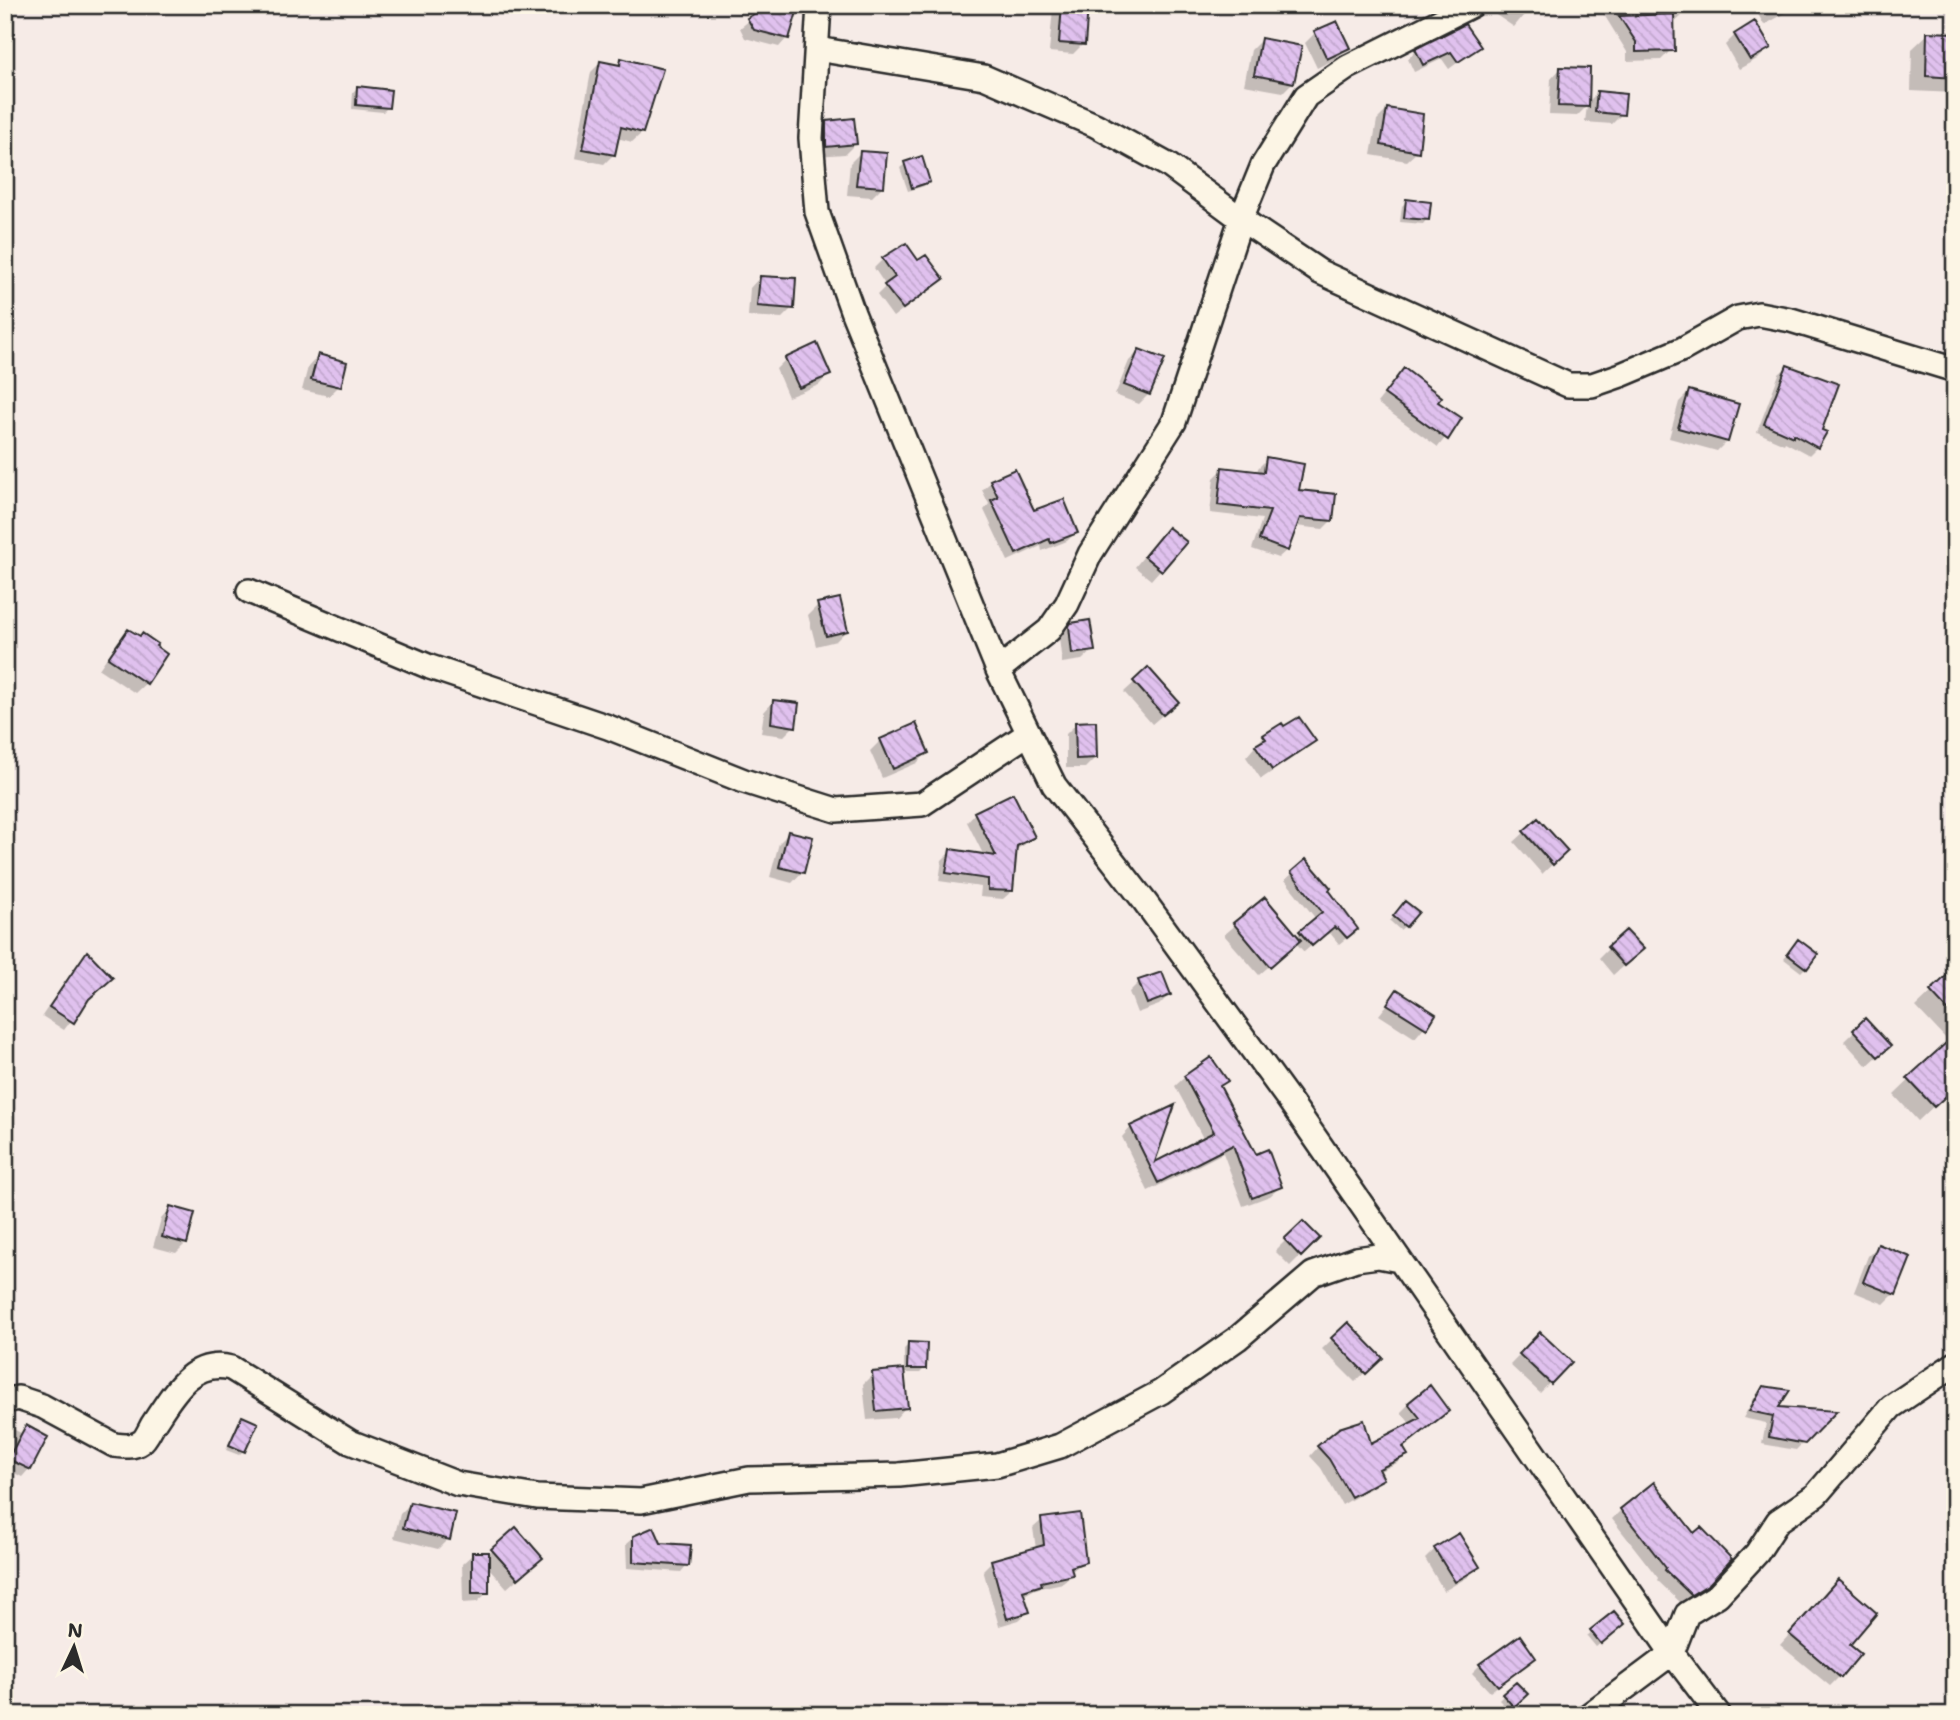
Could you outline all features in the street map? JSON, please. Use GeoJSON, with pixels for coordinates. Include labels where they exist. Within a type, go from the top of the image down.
{"type":"FeatureCollection","features":[{"type":"Feature","properties":{"kind":"street"},"geometry":{"type":"LineString","coordinates":[[819,5],[811,138],[817,212],[853,313],[998,670],[1054,785],[1185,957],[1289,1100],[1672,1653],[1719,1715]]}},
{"type":"Feature","properties":{"kind":"street"},"geometry":{"type":"LineString","coordinates":[[998,670],[1049,630],[1067,604],[1090,554],[1174,422],[1241,219],[1263,165],[1306,96],[1348,66],[1472,5]]}},
{"type":"Feature","properties":{"kind":"street"},"geometry":{"type":"LineString","coordinates":[[817,49],[984,77],[1095,125],[1168,165],[1241,219],[1320,271],[1568,384],[1592,386],[1682,348],[1738,318],[1759,314],[1791,320],[1955,370]]}},
{"type":"Feature","properties":{"kind":"street"},"geometry":{"type":"LineString","coordinates":[[248,592],[430,667],[608,727],[744,781],[836,810],[922,804],[1029,733]]}},
{"type":"Feature","properties":{"kind":"street"},"geometry":{"type":"LineString","coordinates":[[5,1401],[18,1398],[42,1406],[114,1445],[126,1447],[141,1442],[181,1384],[207,1366],[219,1365],[231,1368],[350,1442],[458,1484],[537,1497],[640,1501],[749,1479],[899,1475],[998,1465],[1060,1446],[1161,1392],[1238,1338],[1313,1274],[1367,1257],[1399,1260]]}},
{"type":"Feature","properties":{"kind":"street"},"geometry":{"type":"LineString","coordinates":[[1589,1715],[1672,1653],[1687,1614],[1718,1595],[1757,1553],[1778,1521],[1816,1495],[1891,1407],[1955,1364]]}},
{"type":"Feature","properties":{"kind":"building"},"geometry":{"type":"Polygon","coordinates":[[[769,5],[799,5],[789,39],[754,30],[747,18],[769,5]]]}},
{"type":"Feature","properties":{"kind":"building"},"geometry":{"type":"Polygon","coordinates":[[[1062,5],[1088,5],[1085,45],[1059,43],[1062,5]]]}},
{"type":"Feature","properties":{"kind":"building"},"geometry":{"type":"Polygon","coordinates":[[[1674,14],[1675,51],[1636,52],[1636,42],[1619,16],[1674,14]]]}},
{"type":"Feature","properties":{"kind":"building"},"geometry":{"type":"Polygon","coordinates":[[[1337,21],[1350,48],[1327,59],[1314,31],[1337,21]]]}},
{"type":"Feature","properties":{"kind":"building"},"geometry":{"type":"Polygon","coordinates":[[[1755,21],[1771,48],[1750,60],[1734,34],[1755,21]]]}},
{"type":"Feature","properties":{"kind":"building"},"geometry":{"type":"Polygon","coordinates":[[[1465,24],[1481,47],[1458,62],[1451,52],[1423,65],[1415,49],[1465,24]]]}},
{"type":"Feature","properties":{"kind":"building"},"geometry":{"type":"Polygon","coordinates":[[[1927,32],[1955,33],[1955,78],[1926,76],[1927,32]]]}},
{"type":"Feature","properties":{"kind":"building"},"geometry":{"type":"Polygon","coordinates":[[[1261,38],[1302,46],[1294,83],[1254,75],[1261,38]]]}},
{"type":"Feature","properties":{"kind":"building"},"geometry":{"type":"Polygon","coordinates":[[[621,58],[663,69],[643,133],[621,127],[615,155],[583,149],[600,61],[620,65],[621,58]]]}},
{"type":"Feature","properties":{"kind":"building"},"geometry":{"type":"Polygon","coordinates":[[[1560,67],[1590,68],[1589,107],[1558,106],[1560,67]]]}},
{"type":"Feature","properties":{"kind":"building"},"geometry":{"type":"Polygon","coordinates":[[[357,86],[391,90],[389,108],[356,105],[357,86]]]}},
{"type":"Feature","properties":{"kind":"building"},"geometry":{"type":"Polygon","coordinates":[[[1597,91],[1626,94],[1624,115],[1595,112],[1597,91]]]}},
{"type":"Feature","properties":{"kind":"building"},"geometry":{"type":"Polygon","coordinates":[[[1387,108],[1423,114],[1419,152],[1381,145],[1387,108]]]}},
{"type":"Feature","properties":{"kind":"building"},"geometry":{"type":"Polygon","coordinates":[[[854,118],[857,144],[826,147],[826,121],[854,118]]]}},
{"type":"Feature","properties":{"kind":"building"},"geometry":{"type":"Polygon","coordinates":[[[860,151],[887,153],[884,187],[856,185],[860,151]]]}},
{"type":"Feature","properties":{"kind":"building"},"geometry":{"type":"Polygon","coordinates":[[[922,156],[930,182],[912,188],[904,162],[922,156]]]}},
{"type":"Feature","properties":{"kind":"building"},"geometry":{"type":"Polygon","coordinates":[[[1406,199],[1431,202],[1429,220],[1404,218],[1406,199]]]}},
{"type":"Feature","properties":{"kind":"building"},"geometry":{"type":"Polygon","coordinates":[[[906,243],[918,260],[926,255],[944,279],[903,309],[884,285],[895,277],[882,258],[906,243]]]}},
{"type":"Feature","properties":{"kind":"building"},"geometry":{"type":"Polygon","coordinates":[[[760,276],[796,278],[794,309],[757,306],[760,276]]]}},
{"type":"Feature","properties":{"kind":"building"},"geometry":{"type":"Polygon","coordinates":[[[817,343],[831,375],[799,388],[785,358],[817,343]]]}},
{"type":"Feature","properties":{"kind":"building"},"geometry":{"type":"Polygon","coordinates":[[[1139,349],[1165,359],[1150,395],[1124,385],[1139,349]]]}},
{"type":"Feature","properties":{"kind":"building"},"geometry":{"type":"Polygon","coordinates":[[[318,354],[347,362],[341,387],[311,380],[318,354]]]}},
{"type":"Feature","properties":{"kind":"building"},"geometry":{"type":"Polygon","coordinates":[[[1787,365],[1839,384],[1822,430],[1827,432],[1818,448],[1793,434],[1793,437],[1764,424],[1787,365]]]}},
{"type":"Feature","properties":{"kind":"building"},"geometry":{"type":"Polygon","coordinates":[[[1404,368],[1442,397],[1438,402],[1462,418],[1448,440],[1384,394],[1404,368]]]}},
{"type":"Feature","properties":{"kind":"building"},"geometry":{"type":"Polygon","coordinates":[[[1689,390],[1739,404],[1728,442],[1678,428],[1689,390]]]}},
{"type":"Feature","properties":{"kind":"building"},"geometry":{"type":"Polygon","coordinates":[[[1266,457],[1304,464],[1299,490],[1336,494],[1333,521],[1300,518],[1288,551],[1259,540],[1270,511],[1218,505],[1222,467],[1264,472],[1266,457]]]}},
{"type":"Feature","properties":{"kind":"building"},"geometry":{"type":"Polygon","coordinates":[[[1015,469],[1034,510],[1064,499],[1078,533],[1051,543],[1049,539],[1016,554],[991,500],[998,497],[990,480],[1015,469]]]}},
{"type":"Feature","properties":{"kind":"building"},"geometry":{"type":"Polygon","coordinates":[[[1168,527],[1187,542],[1162,571],[1144,556],[1168,527]]]}},
{"type":"Feature","properties":{"kind":"building"},"geometry":{"type":"Polygon","coordinates":[[[840,598],[848,631],[826,636],[817,603],[840,598]]]}},
{"type":"Feature","properties":{"kind":"building"},"geometry":{"type":"Polygon","coordinates":[[[1090,620],[1095,651],[1072,654],[1069,626],[1071,623],[1090,620]]]}},
{"type":"Feature","properties":{"kind":"building"},"geometry":{"type":"Polygon","coordinates":[[[128,629],[140,636],[142,633],[167,654],[147,684],[108,658],[128,629]]]}},
{"type":"Feature","properties":{"kind":"building"},"geometry":{"type":"Polygon","coordinates":[[[1148,667],[1179,702],[1163,715],[1133,681],[1148,667]]]}},
{"type":"Feature","properties":{"kind":"building"},"geometry":{"type":"Polygon","coordinates":[[[773,700],[799,703],[796,727],[771,723],[773,700]]]}},
{"type":"Feature","properties":{"kind":"building"},"geometry":{"type":"Polygon","coordinates":[[[1299,717],[1316,741],[1272,770],[1255,745],[1266,739],[1263,735],[1282,723],[1284,726],[1299,717]]]}},
{"type":"Feature","properties":{"kind":"building"},"geometry":{"type":"Polygon","coordinates":[[[1096,721],[1097,758],[1076,759],[1075,722],[1096,721]]]}},
{"type":"Feature","properties":{"kind":"building"},"geometry":{"type":"Polygon","coordinates":[[[916,723],[929,753],[893,769],[880,739],[916,723]]]}},
{"type":"Feature","properties":{"kind":"building"},"geometry":{"type":"Polygon","coordinates":[[[1013,793],[1035,837],[1017,846],[1013,891],[988,890],[988,879],[946,873],[950,849],[996,856],[974,812],[1013,793]]]}},
{"type":"Feature","properties":{"kind":"building"},"geometry":{"type":"Polygon","coordinates":[[[1538,818],[1568,851],[1553,865],[1523,831],[1538,818]]]}},
{"type":"Feature","properties":{"kind":"building"},"geometry":{"type":"Polygon","coordinates":[[[788,831],[813,837],[804,873],[779,867],[788,831]]]}},
{"type":"Feature","properties":{"kind":"building"},"geometry":{"type":"Polygon","coordinates":[[[1306,859],[1331,888],[1329,890],[1358,929],[1347,938],[1334,927],[1312,946],[1299,931],[1322,912],[1291,872],[1306,859]]]}},
{"type":"Feature","properties":{"kind":"building"},"geometry":{"type":"Polygon","coordinates":[[[1265,897],[1301,940],[1270,967],[1233,923],[1265,897]]]}},
{"type":"Feature","properties":{"kind":"building"},"geometry":{"type":"Polygon","coordinates":[[[1405,901],[1419,912],[1406,927],[1393,916],[1405,901]]]}},
{"type":"Feature","properties":{"kind":"building"},"geometry":{"type":"Polygon","coordinates":[[[1626,930],[1644,949],[1624,966],[1607,947],[1626,930]]]}},
{"type":"Feature","properties":{"kind":"building"},"geometry":{"type":"Polygon","coordinates":[[[1798,939],[1818,954],[1807,969],[1787,954],[1798,939]]]}},
{"type":"Feature","properties":{"kind":"building"},"geometry":{"type":"Polygon","coordinates":[[[87,951],[113,978],[89,999],[74,1023],[49,1007],[87,951]]]}},
{"type":"Feature","properties":{"kind":"building"},"geometry":{"type":"Polygon","coordinates":[[[1955,968],[1955,1018],[1930,991],[1955,968]]]}},
{"type":"Feature","properties":{"kind":"building"},"geometry":{"type":"Polygon","coordinates":[[[1162,972],[1171,995],[1147,1004],[1138,980],[1162,972]]]}},
{"type":"Feature","properties":{"kind":"building"},"geometry":{"type":"Polygon","coordinates":[[[1397,989],[1436,1014],[1427,1029],[1387,1004],[1397,989]]]}},
{"type":"Feature","properties":{"kind":"building"},"geometry":{"type":"Polygon","coordinates":[[[1865,1018],[1891,1046],[1878,1057],[1853,1030],[1865,1018]]]}},
{"type":"Feature","properties":{"kind":"building"},"geometry":{"type":"Polygon","coordinates":[[[1955,1035],[1955,1088],[1934,1107],[1907,1078],[1955,1035]]]}},
{"type":"Feature","properties":{"kind":"building"},"geometry":{"type":"Polygon","coordinates":[[[1211,1057],[1228,1081],[1220,1086],[1256,1154],[1268,1149],[1282,1187],[1252,1198],[1233,1145],[1158,1183],[1130,1126],[1175,1105],[1155,1162],[1214,1132],[1184,1076],[1211,1057]]]}},
{"type":"Feature","properties":{"kind":"building"},"geometry":{"type":"Polygon","coordinates":[[[170,1206],[195,1213],[187,1244],[162,1237],[170,1206]]]}},
{"type":"Feature","properties":{"kind":"building"},"geometry":{"type":"Polygon","coordinates":[[[1303,1221],[1320,1238],[1301,1257],[1284,1239],[1303,1221]]]}},
{"type":"Feature","properties":{"kind":"building"},"geometry":{"type":"Polygon","coordinates":[[[1878,1244],[1911,1257],[1896,1295],[1863,1282],[1878,1244]]]}},
{"type":"Feature","properties":{"kind":"building"},"geometry":{"type":"Polygon","coordinates":[[[1348,1322],[1383,1358],[1366,1374],[1331,1338],[1348,1322]]]}},
{"type":"Feature","properties":{"kind":"building"},"geometry":{"type":"Polygon","coordinates":[[[1540,1332],[1572,1362],[1551,1384],[1519,1354],[1540,1332]]]}},
{"type":"Feature","properties":{"kind":"building"},"geometry":{"type":"Polygon","coordinates":[[[908,1342],[927,1343],[926,1369],[907,1369],[908,1342]]]}},
{"type":"Feature","properties":{"kind":"building"},"geometry":{"type":"Polygon","coordinates":[[[904,1369],[908,1408],[876,1411],[872,1372],[904,1369]]]}},
{"type":"Feature","properties":{"kind":"building"},"geometry":{"type":"Polygon","coordinates":[[[1430,1385],[1449,1411],[1403,1447],[1408,1455],[1379,1469],[1384,1479],[1351,1497],[1329,1459],[1317,1446],[1339,1428],[1364,1420],[1371,1443],[1420,1418],[1408,1403],[1430,1385]]]}},
{"type":"Feature","properties":{"kind":"building"},"geometry":{"type":"Polygon","coordinates":[[[1763,1386],[1790,1390],[1779,1407],[1837,1411],[1805,1444],[1769,1437],[1773,1416],[1749,1411],[1763,1386]]]}},
{"type":"Feature","properties":{"kind":"building"},"geometry":{"type":"Polygon","coordinates":[[[242,1416],[258,1423],[245,1452],[229,1445],[242,1416]]]}},
{"type":"Feature","properties":{"kind":"building"},"geometry":{"type":"Polygon","coordinates":[[[26,1425],[48,1437],[31,1470],[8,1459],[26,1425]]]}},
{"type":"Feature","properties":{"kind":"building"},"geometry":{"type":"Polygon","coordinates":[[[1654,1482],[1694,1533],[1701,1527],[1732,1559],[1709,1584],[1691,1595],[1665,1570],[1620,1509],[1654,1482]]]}},
{"type":"Feature","properties":{"kind":"building"},"geometry":{"type":"Polygon","coordinates":[[[410,1502],[456,1513],[450,1540],[403,1528],[410,1502]]]}},
{"type":"Feature","properties":{"kind":"building"},"geometry":{"type":"Polygon","coordinates":[[[1080,1513],[1086,1562],[1071,1567],[1073,1575],[1041,1582],[1042,1585],[1023,1591],[1030,1612],[1007,1619],[991,1560],[1044,1545],[1041,1518],[1080,1513]]]}},
{"type":"Feature","properties":{"kind":"building"},"geometry":{"type":"Polygon","coordinates":[[[516,1527],[543,1558],[518,1579],[491,1549],[516,1527]]]}},
{"type":"Feature","properties":{"kind":"building"},"geometry":{"type":"Polygon","coordinates":[[[654,1527],[661,1543],[691,1545],[689,1566],[633,1562],[633,1536],[654,1527]]]}},
{"type":"Feature","properties":{"kind":"building"},"geometry":{"type":"Polygon","coordinates":[[[1459,1533],[1480,1567],[1455,1582],[1434,1548],[1459,1533]]]}},
{"type":"Feature","properties":{"kind":"building"},"geometry":{"type":"Polygon","coordinates":[[[472,1552],[489,1552],[489,1593],[472,1593],[472,1552]]]}},
{"type":"Feature","properties":{"kind":"building"},"geometry":{"type":"Polygon","coordinates":[[[1838,1579],[1877,1613],[1850,1645],[1861,1654],[1841,1678],[1789,1634],[1838,1579]]]}},
{"type":"Feature","properties":{"kind":"building"},"geometry":{"type":"Polygon","coordinates":[[[1614,1611],[1625,1624],[1601,1644],[1590,1630],[1614,1611]]]}},
{"type":"Feature","properties":{"kind":"building"},"geometry":{"type":"Polygon","coordinates":[[[1520,1635],[1536,1658],[1498,1686],[1479,1664],[1520,1635]]]}},
{"type":"Feature","properties":{"kind":"building"},"geometry":{"type":"Polygon","coordinates":[[[1516,1682],[1528,1694],[1514,1707],[1502,1694],[1516,1682]]]}}]}
